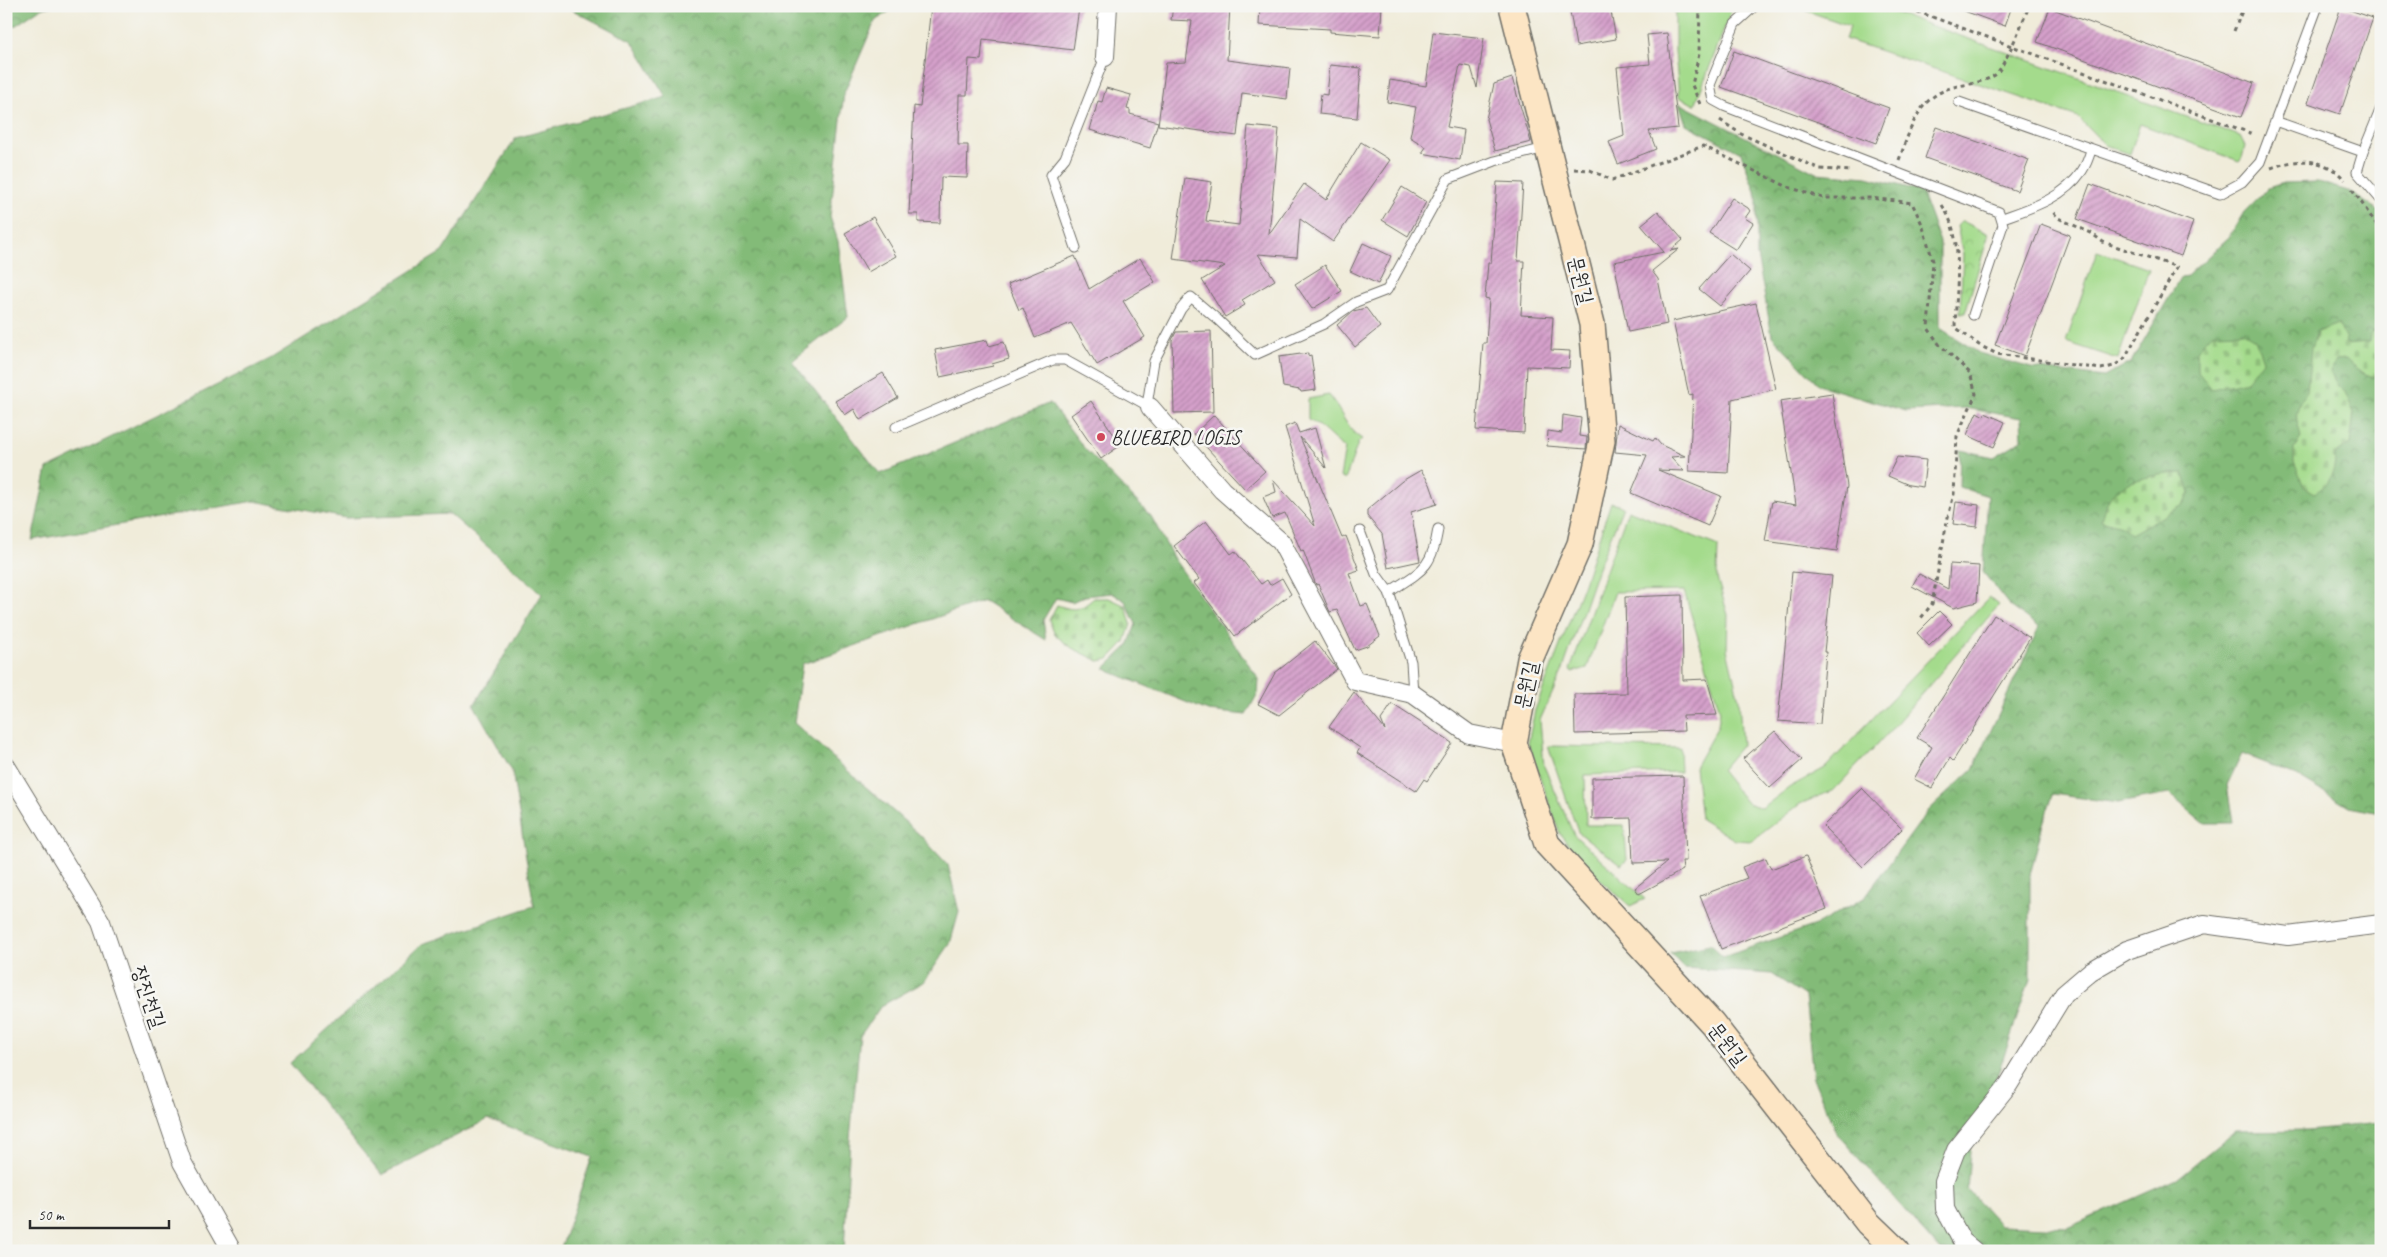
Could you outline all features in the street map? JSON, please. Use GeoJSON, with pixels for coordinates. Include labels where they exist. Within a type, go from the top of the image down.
{"type":"FeatureCollection","features":[{"type":"Feature","properties":{"kind":"street"},"geometry":{"type":"LineString","coordinates":[[1105,57],[1108,6]]}},
{"type":"Feature","properties":{"kind":"street","name":"문원길"},"geometry":{"type":"LineString","coordinates":[[1512,6],[1592,324],[1602,441],[1580,544],[1530,659],[1514,743],[1547,844],[1712,1023],[1868,1223],[1896,1251]]}},
{"type":"Feature","properties":{"kind":"street"},"geometry":{"type":"LineString","coordinates":[[1148,406],[1222,490],[1281,542],[1355,681],[1413,694],[1469,734],[1514,743]]}},
{"type":"Feature","properties":{"kind":"street","name":"장진천길"},"geometry":{"type":"LineString","coordinates":[[6,766],[101,922],[182,1162],[232,1251]]}},
{"type":"Feature","properties":{"kind":"street"},"geometry":{"type":"LineString","coordinates":[[1974,1251],[1962,1241],[1945,1209],[1944,1181],[1956,1150],[2009,1084],[2064,994],[2091,971],[2127,950],[2204,924],[2288,936],[2381,924]]}},
{"type":"Feature","properties":{"kind":"lane"},"geometry":{"type":"LineString","coordinates":[[1755,6],[1735,24],[1710,85],[1714,100],[1724,106],[1999,212],[2003,218],[2003,225],[1973,316]]}},
{"type":"Feature","properties":{"kind":"lane"},"geometry":{"type":"LineString","coordinates":[[1960,102],[2091,150],[2220,194],[2242,182],[2260,162],[2318,6]]}},
{"type":"Feature","properties":{"kind":"lane"},"geometry":{"type":"LineString","coordinates":[[1076,248],[1051,174],[1065,158],[1105,57]]}},
{"type":"Feature","properties":{"kind":"lane"},"geometry":{"type":"LineString","coordinates":[[2381,108],[2357,172],[2381,200]]}},
{"type":"Feature","properties":{"kind":"lane"},"geometry":{"type":"LineString","coordinates":[[2275,121],[2363,152]]}},
{"type":"Feature","properties":{"kind":"lane"},"geometry":{"type":"LineString","coordinates":[[2003,218],[2064,191],[2083,171],[2091,150]]}},
{"type":"Feature","properties":{"kind":"lane"},"geometry":{"type":"LineString","coordinates":[[896,427],[1053,360],[1065,360],[1148,406],[1154,362],[1182,309],[1191,297],[1217,318],[1255,355],[1324,324],[1356,302],[1388,290],[1448,179],[1495,161],[1551,158]]}},
{"type":"Feature","properties":{"kind":"lane"},"geometry":{"type":"LineString","coordinates":[[1389,592],[1422,570],[1435,552],[1438,529]]}},
{"type":"Feature","properties":{"kind":"lane"},"geometry":{"type":"LineString","coordinates":[[1360,531],[1376,574],[1389,592],[1411,662],[1413,694]]}},
{"type":"Feature","properties":{"kind":"path"},"geometry":{"type":"LineString","coordinates":[[1700,6],[1699,54],[1692,85],[1698,102],[1704,108]]}},
{"type":"Feature","properties":{"kind":"path"},"geometry":{"type":"LineString","coordinates":[[1902,6],[2253,134]]}},
{"type":"Feature","properties":{"kind":"path"},"geometry":{"type":"LineString","coordinates":[[1899,160],[1918,111],[1944,91],[1959,86],[1968,86],[1996,74],[2029,6]]}},
{"type":"Feature","properties":{"kind":"path"},"geometry":{"type":"LineString","coordinates":[[2234,31],[2244,6]]}},
{"type":"Feature","properties":{"kind":"path"},"geometry":{"type":"LineString","coordinates":[[2361,6],[2375,12],[2381,18]]}},
{"type":"Feature","properties":{"kind":"path"},"geometry":{"type":"LineString","coordinates":[[1718,119],[1741,134],[1820,169],[1856,172]]}},
{"type":"Feature","properties":{"kind":"path"},"geometry":{"type":"LineString","coordinates":[[1551,158],[1590,170],[1612,180],[1703,146],[1788,186],[1823,198],[1871,198],[1912,203],[1922,224],[1933,261],[1928,328],[1939,344],[1970,373],[1976,394],[1957,436],[1954,494],[1946,521],[1932,604],[1921,618]]}},
{"type":"Feature","properties":{"kind":"path"},"geometry":{"type":"LineString","coordinates":[[2247,176],[2290,160],[2307,160],[2329,167],[2344,178],[2381,230]]}},
{"type":"Feature","properties":{"kind":"path"},"geometry":{"type":"LineString","coordinates":[[1938,202],[1944,206],[1951,224],[1957,252],[1955,327],[1979,345],[1998,354],[2101,370],[2114,366],[2124,359],[2177,267],[2103,242],[2058,218],[2045,201]]}},
{"type":"Feature","properties":{"kind":"green space"},"geometry":{"type":"Polygon","coordinates":[[[6,6],[51,6],[40,9],[6,32],[6,6]]]}},
{"type":"Feature","properties":{"kind":"green space"},"geometry":{"type":"Polygon","coordinates":[[[565,6],[897,6],[875,21],[844,93],[830,217],[838,241],[848,317],[792,361],[880,474],[1050,403],[1085,449],[1151,516],[1174,559],[1259,679],[1258,693],[1246,715],[1208,711],[1111,672],[1105,668],[1128,646],[1136,624],[1125,601],[1112,593],[1085,596],[1072,602],[1056,598],[1043,620],[1046,640],[984,601],[802,664],[794,723],[920,835],[948,865],[959,912],[950,944],[924,982],[881,1006],[860,1036],[850,1138],[844,1251],[560,1251],[592,1157],[488,1119],[382,1175],[290,1063],[422,944],[534,906],[512,771],[474,705],[542,594],[450,514],[346,518],[254,501],[32,540],[47,469],[270,359],[442,252],[516,138],[666,97],[632,41],[565,6]]]}},
{"type":"Feature","properties":{"kind":"green space"},"geometry":{"type":"Polygon","coordinates":[[[1675,6],[1733,6],[1695,105],[1679,97],[1675,51],[1675,6]]]}},
{"type":"Feature","properties":{"kind":"green space"},"geometry":{"type":"Polygon","coordinates":[[[1809,6],[1877,6],[2240,136],[2245,146],[2242,158],[2239,161],[2140,124],[2130,154],[2105,145],[2078,117],[1845,39],[1850,26],[1807,11],[1809,6]]]}},
{"type":"Feature","properties":{"kind":"green space"},"geometry":{"type":"Polygon","coordinates":[[[1679,103],[1816,173],[1867,177],[1921,191],[1940,242],[1940,328],[1979,353],[2031,368],[2104,377],[2131,362],[2181,277],[2187,276],[2229,237],[2244,212],[2268,188],[2283,183],[2318,182],[2348,191],[2381,212],[2381,813],[2349,807],[2297,776],[2242,754],[2227,785],[2233,823],[2204,823],[2169,794],[2118,803],[2053,794],[2042,827],[2030,875],[2030,979],[1993,1089],[1972,1129],[1967,1189],[2000,1225],[2067,1228],[2177,1179],[2236,1131],[2307,1130],[2381,1123],[2381,1251],[1941,1251],[1837,1134],[1813,1078],[1805,996],[1772,974],[1684,968],[1670,953],[1710,945],[1723,957],[1818,924],[1864,898],[1929,810],[1973,769],[2039,627],[2009,605],[1983,572],[1988,496],[1959,487],[1960,450],[1994,457],[2022,440],[2021,418],[1965,408],[1906,411],[1819,385],[1772,336],[1757,255],[1757,197],[1741,153],[1686,124],[1679,103]]]}},
{"type":"Feature","properties":{"kind":"green space"},"geometry":{"type":"Polygon","coordinates":[[[1962,221],[1987,233],[1988,237],[1965,313],[1960,313],[1963,255],[1957,226],[1962,221]]]}},
{"type":"Feature","properties":{"kind":"green space"},"geometry":{"type":"Polygon","coordinates":[[[2097,251],[2149,269],[2118,359],[2066,342],[2097,251]]]}},
{"type":"Feature","properties":{"kind":"green space"},"geometry":{"type":"Polygon","coordinates":[[[2338,324],[2345,337],[2346,344],[2369,342],[2370,335],[2381,324],[2381,377],[2366,374],[2346,359],[2336,360],[2330,371],[2337,385],[2345,392],[2354,413],[2350,444],[2335,455],[2333,472],[2328,482],[2314,493],[2304,487],[2294,462],[2294,448],[2301,438],[2296,416],[2300,402],[2307,392],[2311,350],[2317,332],[2338,324]]]}},
{"type":"Feature","properties":{"kind":"green space"},"geometry":{"type":"Polygon","coordinates":[[[2243,332],[2255,339],[2263,361],[2247,381],[2212,389],[2197,371],[2197,350],[2213,333],[2243,332]]]}},
{"type":"Feature","properties":{"kind":"green space"},"geometry":{"type":"Polygon","coordinates":[[[1329,395],[1352,431],[1362,439],[1358,443],[1345,480],[1340,477],[1345,448],[1308,420],[1308,399],[1329,395]]]}},
{"type":"Feature","properties":{"kind":"green space"},"geometry":{"type":"Polygon","coordinates":[[[2183,473],[2190,492],[2185,504],[2131,534],[2121,526],[2101,520],[2108,501],[2122,487],[2131,482],[2152,476],[2183,473]]]}},
{"type":"Feature","properties":{"kind":"green space"},"geometry":{"type":"Polygon","coordinates":[[[1611,502],[1623,507],[1598,568],[1562,672],[1540,720],[1544,766],[1574,835],[1645,899],[1630,906],[1587,868],[1560,834],[1528,743],[1535,710],[1583,586],[1611,502]]]}},
{"type":"Feature","properties":{"kind":"green space"},"geometry":{"type":"Polygon","coordinates":[[[1628,510],[1718,546],[1717,578],[1728,615],[1727,649],[1739,700],[1742,745],[1721,770],[1747,803],[1762,808],[1790,787],[1825,768],[1989,597],[1999,605],[1887,734],[1834,790],[1800,804],[1752,841],[1735,840],[1701,819],[1695,767],[1718,726],[1720,711],[1684,591],[1615,592],[1587,668],[1573,672],[1570,670],[1628,510]]]}},
{"type":"Feature","properties":{"kind":"green space"},"geometry":{"type":"Polygon","coordinates":[[[1094,598],[1109,598],[1126,606],[1131,624],[1125,642],[1109,659],[1099,661],[1072,648],[1055,635],[1049,620],[1057,605],[1077,609],[1094,598]]]}},
{"type":"Feature","properties":{"kind":"green space"},"geometry":{"type":"Polygon","coordinates":[[[1548,746],[1680,748],[1681,772],[1585,775],[1586,825],[1624,825],[1627,860],[1621,865],[1578,832],[1548,746]]]}},
{"type":"Feature","properties":{"kind":"building"},"geometry":{"type":"Polygon","coordinates":[[[931,6],[1065,6],[1079,8],[1073,50],[983,39],[981,60],[969,59],[967,95],[959,95],[958,145],[968,145],[967,178],[941,177],[940,223],[918,222],[918,214],[909,214],[914,106],[920,107],[931,6]]]}},
{"type":"Feature","properties":{"kind":"building"},"geometry":{"type":"Polygon","coordinates":[[[1173,6],[1230,6],[1227,60],[1290,68],[1287,99],[1242,93],[1237,136],[1158,125],[1166,63],[1186,62],[1192,21],[1171,20],[1173,6]]]}},
{"type":"Feature","properties":{"kind":"building"},"geometry":{"type":"Polygon","coordinates":[[[1260,6],[1382,6],[1380,36],[1330,32],[1330,29],[1259,25],[1260,6]]]}},
{"type":"Feature","properties":{"kind":"building"},"geometry":{"type":"Polygon","coordinates":[[[1569,6],[1610,6],[1616,39],[1576,46],[1569,6]]]}},
{"type":"Feature","properties":{"kind":"building"},"geometry":{"type":"Polygon","coordinates":[[[1956,6],[2012,6],[2005,26],[1956,8],[1956,6]]]}},
{"type":"Feature","properties":{"kind":"building"},"geometry":{"type":"Polygon","coordinates":[[[2341,7],[2373,18],[2340,114],[2308,103],[2341,7]]]}},
{"type":"Feature","properties":{"kind":"building"},"geometry":{"type":"Polygon","coordinates":[[[2050,8],[2254,83],[2241,117],[2037,42],[2050,8]]]}},
{"type":"Feature","properties":{"kind":"building"},"geometry":{"type":"Polygon","coordinates":[[[1433,32],[1484,38],[1477,88],[1471,67],[1460,65],[1447,127],[1464,130],[1460,160],[1422,153],[1426,147],[1410,137],[1416,107],[1387,102],[1390,80],[1426,86],[1433,32]]]}},
{"type":"Feature","properties":{"kind":"building"},"geometry":{"type":"Polygon","coordinates":[[[1667,33],[1678,128],[1649,131],[1656,149],[1618,164],[1609,142],[1624,136],[1617,67],[1650,64],[1647,35],[1667,33]]]}},
{"type":"Feature","properties":{"kind":"building"},"geometry":{"type":"Polygon","coordinates":[[[1734,51],[1889,108],[1876,143],[1721,87],[1734,51]]]}},
{"type":"Feature","properties":{"kind":"building"},"geometry":{"type":"Polygon","coordinates":[[[1330,65],[1361,68],[1357,118],[1319,114],[1321,94],[1327,95],[1330,65]]]}},
{"type":"Feature","properties":{"kind":"building"},"geometry":{"type":"Polygon","coordinates":[[[1512,78],[1531,142],[1495,151],[1486,119],[1494,84],[1512,78]]]}},
{"type":"Feature","properties":{"kind":"building"},"geometry":{"type":"Polygon","coordinates":[[[1106,88],[1131,95],[1127,109],[1130,110],[1130,114],[1158,122],[1150,148],[1090,130],[1098,101],[1102,102],[1106,88]]]}},
{"type":"Feature","properties":{"kind":"building"},"geometry":{"type":"Polygon","coordinates":[[[1248,126],[1279,129],[1269,234],[1304,184],[1326,200],[1361,142],[1390,160],[1333,242],[1300,219],[1297,257],[1258,254],[1275,280],[1242,300],[1245,305],[1225,317],[1202,280],[1225,266],[1173,259],[1185,178],[1212,182],[1206,221],[1239,225],[1248,126]]]}},
{"type":"Feature","properties":{"kind":"building"},"geometry":{"type":"Polygon","coordinates":[[[1936,127],[2029,160],[2017,191],[1925,158],[1936,127]]]}},
{"type":"Feature","properties":{"kind":"building"},"geometry":{"type":"Polygon","coordinates":[[[1497,182],[1523,183],[1518,261],[1524,261],[1521,315],[1553,317],[1551,350],[1570,351],[1569,368],[1527,366],[1524,433],[1476,430],[1483,343],[1486,343],[1489,299],[1485,298],[1488,263],[1491,263],[1497,182]]]}},
{"type":"Feature","properties":{"kind":"building"},"geometry":{"type":"Polygon","coordinates":[[[2090,184],[2193,222],[2181,256],[2077,219],[2090,184]]]}},
{"type":"Feature","properties":{"kind":"building"},"geometry":{"type":"Polygon","coordinates":[[[1402,187],[1426,202],[1408,236],[1382,220],[1402,187]]]}},
{"type":"Feature","properties":{"kind":"building"},"geometry":{"type":"Polygon","coordinates":[[[1732,198],[1748,208],[1750,211],[1745,218],[1753,223],[1736,250],[1709,233],[1732,198]]]}},
{"type":"Feature","properties":{"kind":"building"},"geometry":{"type":"Polygon","coordinates":[[[1658,211],[1683,240],[1670,251],[1679,249],[1652,271],[1658,279],[1667,324],[1628,332],[1614,262],[1664,252],[1641,225],[1658,211]]]}},
{"type":"Feature","properties":{"kind":"building"},"geometry":{"type":"Polygon","coordinates":[[[873,217],[896,256],[868,272],[845,233],[873,217]]]}},
{"type":"Feature","properties":{"kind":"building"},"geometry":{"type":"Polygon","coordinates":[[[2041,224],[2070,235],[2025,356],[1995,345],[2041,224]]]}},
{"type":"Feature","properties":{"kind":"building"},"geometry":{"type":"Polygon","coordinates":[[[1363,243],[1391,256],[1378,284],[1350,271],[1363,243]]]}},
{"type":"Feature","properties":{"kind":"building"},"geometry":{"type":"Polygon","coordinates":[[[1730,254],[1750,271],[1720,306],[1699,289],[1730,254]]]}},
{"type":"Feature","properties":{"kind":"building"},"geometry":{"type":"Polygon","coordinates":[[[1075,256],[1089,289],[1140,258],[1155,282],[1123,301],[1145,337],[1097,365],[1071,323],[1035,338],[1023,308],[1019,310],[1008,284],[1075,256]]]}},
{"type":"Feature","properties":{"kind":"building"},"geometry":{"type":"Polygon","coordinates":[[[1325,265],[1342,291],[1312,309],[1295,284],[1325,265]]]}},
{"type":"Feature","properties":{"kind":"building"},"geometry":{"type":"Polygon","coordinates":[[[1756,303],[1776,389],[1732,399],[1728,473],[1689,471],[1693,394],[1689,395],[1673,321],[1756,303]]]}},
{"type":"Feature","properties":{"kind":"building"},"geometry":{"type":"Polygon","coordinates":[[[1366,308],[1380,327],[1355,347],[1337,325],[1353,311],[1366,308]]]}},
{"type":"Feature","properties":{"kind":"building"},"geometry":{"type":"Polygon","coordinates":[[[1211,331],[1213,412],[1174,413],[1172,340],[1176,332],[1211,331]]]}},
{"type":"Feature","properties":{"kind":"building"},"geometry":{"type":"Polygon","coordinates":[[[987,340],[989,346],[1004,342],[1009,359],[992,364],[993,366],[940,377],[935,350],[987,340]]]}},
{"type":"Feature","properties":{"kind":"building"},"geometry":{"type":"Polygon","coordinates":[[[1308,353],[1308,356],[1311,355],[1316,390],[1301,392],[1300,390],[1283,387],[1279,357],[1308,353]]]}},
{"type":"Feature","properties":{"kind":"building"},"geometry":{"type":"Polygon","coordinates":[[[883,373],[898,398],[860,420],[854,409],[845,415],[835,401],[883,373]]]}},
{"type":"Feature","properties":{"kind":"building"},"geometry":{"type":"Polygon","coordinates":[[[1832,393],[1847,486],[1837,551],[1765,541],[1772,501],[1796,505],[1780,401],[1832,393]]]}},
{"type":"Feature","properties":{"kind":"building"},"geometry":{"type":"Polygon","coordinates":[[[1091,401],[1121,445],[1101,459],[1071,415],[1091,401]]]}},
{"type":"Feature","properties":{"kind":"building"},"geometry":{"type":"Polygon","coordinates":[[[1977,412],[1984,416],[1985,413],[2005,422],[1994,447],[1967,435],[1977,412]]]}},
{"type":"Feature","properties":{"kind":"building"},"geometry":{"type":"Polygon","coordinates":[[[1214,415],[1265,471],[1245,489],[1194,434],[1214,415]]]}},
{"type":"Feature","properties":{"kind":"building"},"geometry":{"type":"Polygon","coordinates":[[[1563,415],[1581,418],[1579,436],[1587,437],[1586,449],[1547,446],[1548,431],[1562,433],[1563,415]]]}},
{"type":"Feature","properties":{"kind":"building"},"geometry":{"type":"Polygon","coordinates":[[[1295,423],[1299,433],[1315,428],[1326,468],[1300,437],[1342,538],[1346,536],[1359,570],[1349,573],[1361,606],[1367,604],[1380,636],[1367,646],[1355,650],[1337,610],[1330,612],[1318,584],[1316,585],[1303,550],[1301,551],[1285,513],[1272,518],[1263,497],[1276,492],[1273,480],[1315,526],[1285,427],[1295,423]]]}},
{"type":"Feature","properties":{"kind":"building"},"geometry":{"type":"Polygon","coordinates":[[[1618,424],[1653,441],[1655,438],[1661,445],[1685,456],[1671,457],[1684,471],[1658,470],[1721,496],[1708,526],[1631,493],[1647,455],[1615,452],[1618,424]]]}},
{"type":"Feature","properties":{"kind":"building"},"geometry":{"type":"Polygon","coordinates":[[[1897,457],[1926,460],[1923,487],[1909,485],[1888,476],[1897,457]]]}},
{"type":"Feature","properties":{"kind":"building"},"geometry":{"type":"Polygon","coordinates":[[[1421,470],[1430,484],[1437,504],[1411,512],[1420,561],[1388,568],[1382,534],[1367,516],[1367,510],[1402,481],[1421,470]]]}},
{"type":"Feature","properties":{"kind":"building"},"geometry":{"type":"Polygon","coordinates":[[[1956,502],[1979,505],[1977,527],[1953,524],[1956,502]]]}},
{"type":"Feature","properties":{"kind":"building"},"geometry":{"type":"Polygon","coordinates":[[[1206,521],[1231,554],[1235,551],[1261,584],[1267,580],[1270,585],[1282,578],[1291,594],[1235,636],[1194,583],[1199,579],[1174,546],[1206,521]]]}},
{"type":"Feature","properties":{"kind":"building"},"geometry":{"type":"Polygon","coordinates":[[[1950,564],[1979,566],[1977,602],[1953,608],[1912,586],[1919,574],[1948,589],[1950,564]]]}},
{"type":"Feature","properties":{"kind":"building"},"geometry":{"type":"Polygon","coordinates":[[[1792,572],[1832,576],[1824,652],[1826,652],[1820,724],[1778,721],[1792,572]]]}},
{"type":"Feature","properties":{"kind":"building"},"geometry":{"type":"Polygon","coordinates":[[[1682,595],[1683,680],[1707,679],[1717,715],[1683,716],[1684,731],[1575,734],[1574,694],[1627,693],[1625,597],[1682,595]]]}},
{"type":"Feature","properties":{"kind":"building"},"geometry":{"type":"Polygon","coordinates":[[[1939,611],[1952,624],[1929,646],[1917,633],[1939,611]]]}},
{"type":"Feature","properties":{"kind":"building"},"geometry":{"type":"Polygon","coordinates":[[[1994,615],[2030,638],[1953,761],[1950,758],[1932,788],[1914,779],[1932,747],[1917,738],[1994,615]]]}},
{"type":"Feature","properties":{"kind":"building"},"geometry":{"type":"Polygon","coordinates":[[[1315,641],[1337,669],[1279,715],[1258,704],[1275,673],[1315,641]]]}},
{"type":"Feature","properties":{"kind":"building"},"geometry":{"type":"Polygon","coordinates":[[[1354,692],[1385,730],[1381,720],[1392,704],[1452,743],[1427,781],[1424,779],[1416,791],[1357,753],[1360,748],[1329,727],[1354,692]]]}},
{"type":"Feature","properties":{"kind":"building"},"geometry":{"type":"Polygon","coordinates":[[[1775,731],[1802,760],[1770,788],[1743,759],[1775,731]]]}},
{"type":"Feature","properties":{"kind":"building"},"geometry":{"type":"Polygon","coordinates":[[[1683,776],[1686,861],[1682,861],[1683,870],[1639,894],[1635,888],[1667,862],[1633,863],[1631,818],[1592,819],[1592,778],[1683,776]]]}},
{"type":"Feature","properties":{"kind":"building"},"geometry":{"type":"Polygon","coordinates":[[[1862,788],[1902,829],[1863,867],[1823,826],[1862,788]]]}},
{"type":"Feature","properties":{"kind":"building"},"geometry":{"type":"Polygon","coordinates":[[[1806,856],[1827,909],[1721,949],[1700,896],[1747,878],[1742,867],[1766,858],[1771,869],[1806,856]]]}},
{"type":"Feature","properties":{"kind":"place","name":"BLUEBIRD LOGIS"},"geometry":{"type":"Point","coordinates":[1101,437]}}]}
